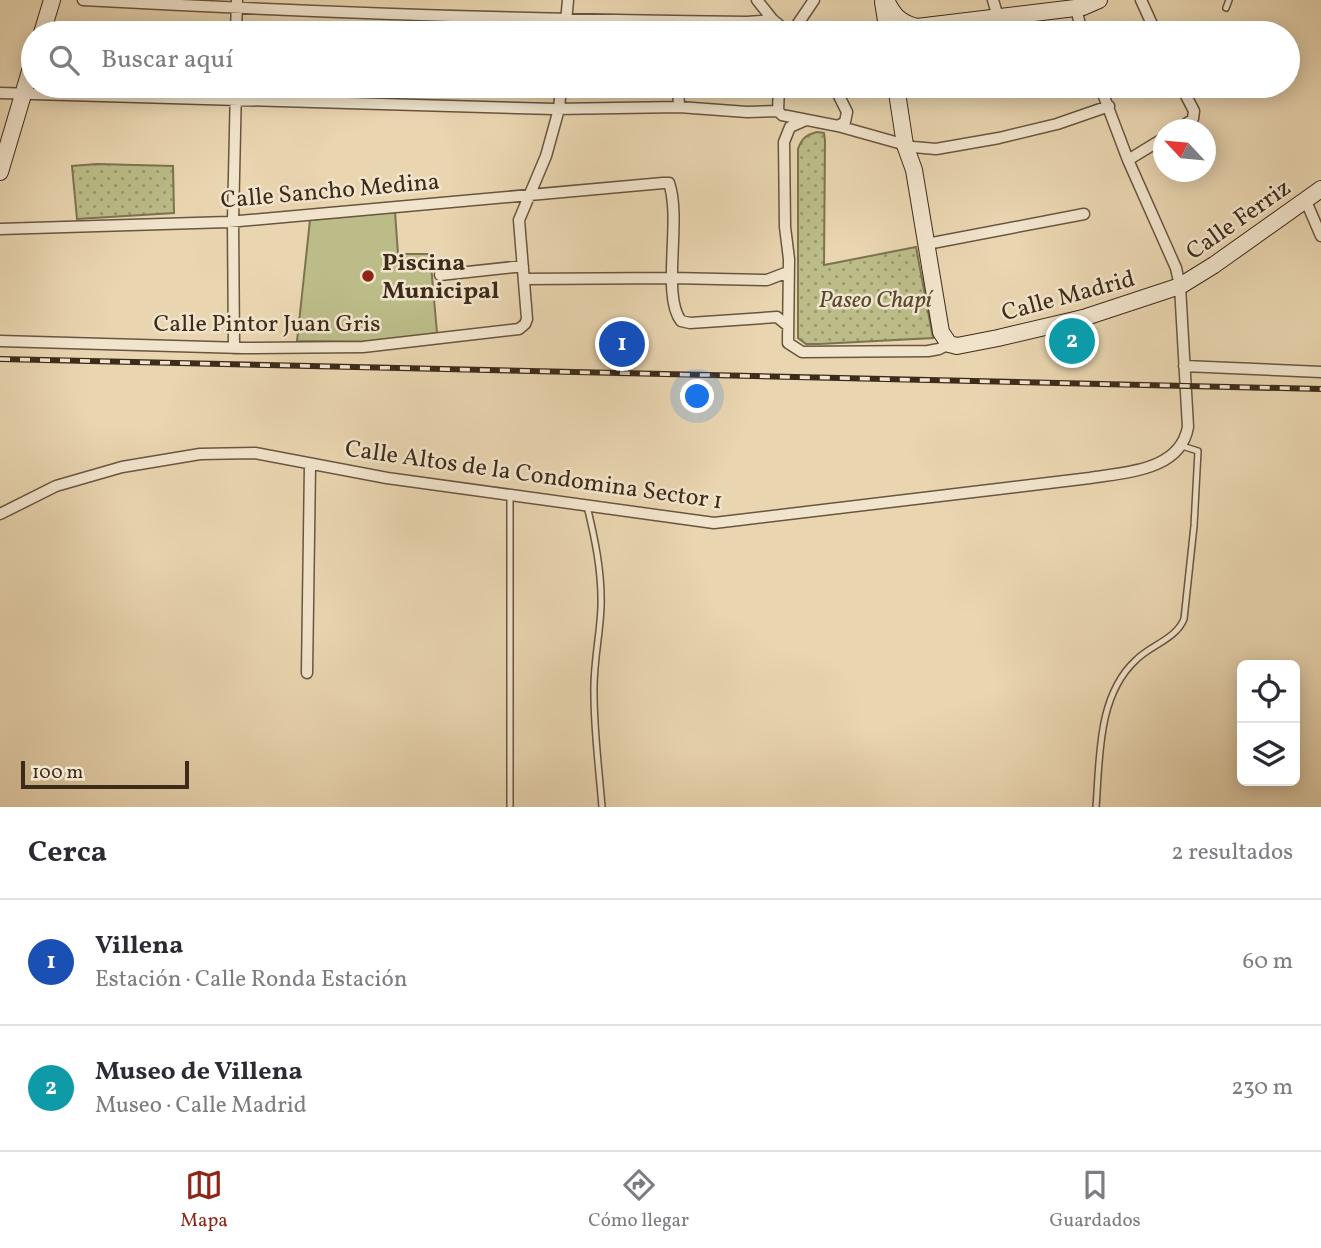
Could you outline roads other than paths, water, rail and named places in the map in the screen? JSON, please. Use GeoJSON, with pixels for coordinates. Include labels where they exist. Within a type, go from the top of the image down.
{"type":"FeatureCollection","features":[{"type":"Feature","properties":{"kind":"street"},"geometry":{"type":"LineString","coordinates":[[46,21],[52,0]]}},
{"type":"Feature","properties":{"kind":"street"},"geometry":{"type":"LineString","coordinates":[[83,0],[237,4],[566,21],[568,0]]}},
{"type":"Feature","properties":{"kind":"street"},"geometry":{"type":"LineString","coordinates":[[757,0],[773,20]]}},
{"type":"Feature","properties":{"kind":"street"},"geometry":{"type":"LineString","coordinates":[[798,21],[814,0]]}},
{"type":"Feature","properties":{"kind":"street"},"geometry":{"type":"LineString","coordinates":[[884,0],[900,21]]}},
{"type":"Feature","properties":{"kind":"street"},"geometry":{"type":"LineString","coordinates":[[884,0],[887,21]]}},
{"type":"Feature","properties":{"kind":"street"},"geometry":{"type":"LineString","coordinates":[[993,0],[998,18]]}},
{"type":"Feature","properties":{"kind":"street"},"geometry":{"type":"LineString","coordinates":[[976,21],[1099,0]]}},
{"type":"Feature","properties":{"kind":"street"},"geometry":{"type":"LineString","coordinates":[[1141,0],[1151,21]]}},
{"type":"Feature","properties":{"kind":"street"},"geometry":{"type":"LineString","coordinates":[[1065,6],[1074,21]]}},
{"type":"Feature","properties":{"kind":"street"},"geometry":{"type":"LineString","coordinates":[[760,21],[773,20]]}},
{"type":"Feature","properties":{"kind":"street"},"geometry":{"type":"LineString","coordinates":[[0,93],[21,94]]}},
{"type":"Feature","properties":{"kind":"street"},"geometry":{"type":"LineString","coordinates":[[0,172],[22,98]]}},
{"type":"Feature","properties":{"kind":"street"},"geometry":{"type":"LineString","coordinates":[[130,98],[559,109],[679,107],[747,112],[778,111],[782,115],[898,138],[936,149],[1057,124],[1109,106]]}},
{"type":"Feature","properties":{"kind":"street"},"geometry":{"type":"LineString","coordinates":[[234,348],[236,98]]}},
{"type":"Feature","properties":{"kind":"street"},"geometry":{"type":"LineString","coordinates":[[560,98],[546,156],[519,219],[524,279],[766,280],[788,272]]}},
{"type":"Feature","properties":{"kind":"street"},"geometry":{"type":"LineString","coordinates":[[679,98],[679,107]]}},
{"type":"Feature","properties":{"kind":"street"},"geometry":{"type":"LineString","coordinates":[[778,111],[779,98]]}},
{"type":"Feature","properties":{"kind":"street"},"geometry":{"type":"LineString","coordinates":[[838,126],[845,122],[847,114],[840,98]]}},
{"type":"Feature","properties":{"kind":"street"},"geometry":{"type":"LineString","coordinates":[[672,278],[675,312],[681,321],[691,323],[777,317],[787,332],[792,348],[802,352],[928,351],[948,344],[941,332],[914,170],[898,138],[896,98]]}},
{"type":"Feature","properties":{"kind":"street"},"geometry":{"type":"LineString","coordinates":[[1105,98],[1128,160],[1176,268],[1180,286],[1188,427],[1182,446]]}},
{"type":"Feature","properties":{"kind":"street"},"geometry":{"type":"LineString","coordinates":[[1187,98],[1194,111],[1193,119]]}},
{"type":"Feature","properties":{"kind":"street"},"geometry":{"type":"LineString","coordinates":[[787,332],[789,253],[785,227],[784,142],[790,127],[806,120]]}},
{"type":"Feature","properties":{"kind":"street"},"geometry":{"type":"LineString","coordinates":[[1128,160],[1153,145]]}},
{"type":"Feature","properties":{"kind":"street","name":"Calle Sancho Medina"},"geometry":{"type":"LineString","coordinates":[[0,229],[233,221],[668,183],[675,221],[672,278]]}},
{"type":"Feature","properties":{"kind":"street","name":"Calle Ferriz"},"geometry":{"type":"LineString","coordinates":[[1180,286],[1321,189]]}},
{"type":"Feature","properties":{"kind":"street"},"geometry":{"type":"LineString","coordinates":[[1305,199],[1321,236]]}},
{"type":"Feature","properties":{"kind":"street"},"geometry":{"type":"LineString","coordinates":[[927,244],[1084,215]]}},
{"type":"Feature","properties":{"kind":"street"},"geometry":{"type":"LineString","coordinates":[[440,275],[523,266]]}},
{"type":"Feature","properties":{"kind":"street","name":"Calle Pintor Juan Gris"},"geometry":{"type":"LineString","coordinates":[[0,341],[234,348],[388,346],[519,329],[527,319],[524,279]]}},
{"type":"Feature","properties":{"kind":"street","name":"Calle Madrid"},"geometry":{"type":"LineString","coordinates":[[948,344],[957,346],[1083,318],[1180,286]]}},
{"type":"Feature","properties":{"kind":"street"},"geometry":{"type":"LineString","coordinates":[[1184,366],[1321,372]]}},
{"type":"Feature","properties":{"kind":"street","name":"Calle Altos de la Condomina Sector 1"},"geometry":{"type":"LineString","coordinates":[[0,514],[56,486],[122,467],[182,457],[255,453],[310,465],[714,523],[1122,472],[1161,463],[1182,446]]}},
{"type":"Feature","properties":{"kind":"street"},"geometry":{"type":"LineString","coordinates":[[306,673],[310,465]]}},
{"type":"Feature","properties":{"kind":"lane"},"geometry":{"type":"LineString","coordinates":[[1226,8],[1229,0]]}},
{"type":"Feature","properties":{"kind":"lane"},"geometry":{"type":"LineString","coordinates":[[1096,807],[1103,727],[1116,685],[1136,659],[1176,632],[1184,619],[1194,526],[1198,451],[1182,446]]}},
{"type":"Feature","properties":{"kind":"lane"},"geometry":{"type":"LineString","coordinates":[[510,495],[510,807]]}},
{"type":"Feature","properties":{"kind":"lane"},"geometry":{"type":"LineString","coordinates":[[587,506],[601,582],[601,610],[594,661],[594,695],[602,807]]}},
{"type":"Feature","properties":{"kind":"railway"},"geometry":{"type":"LineString","coordinates":[[0,359],[1321,389]]}},
{"type":"Feature","properties":{"kind":"place","name":"Piscina Municipal"},"geometry":{"type":"Point","coordinates":[368,276]}},
{"type":"Feature","properties":{"kind":"place","name":"Museo de Villena"},"geometry":{"type":"Point","coordinates":[1072,341]}},
{"type":"Feature","properties":{"kind":"place","name":"Villena"},"geometry":{"type":"Point","coordinates":[622,344]}},
{"type":"Feature","properties":{"kind":"park label","name":"Paseo Chapí"},"geometry":{"type":"Point","coordinates":[875,299]}}]}
